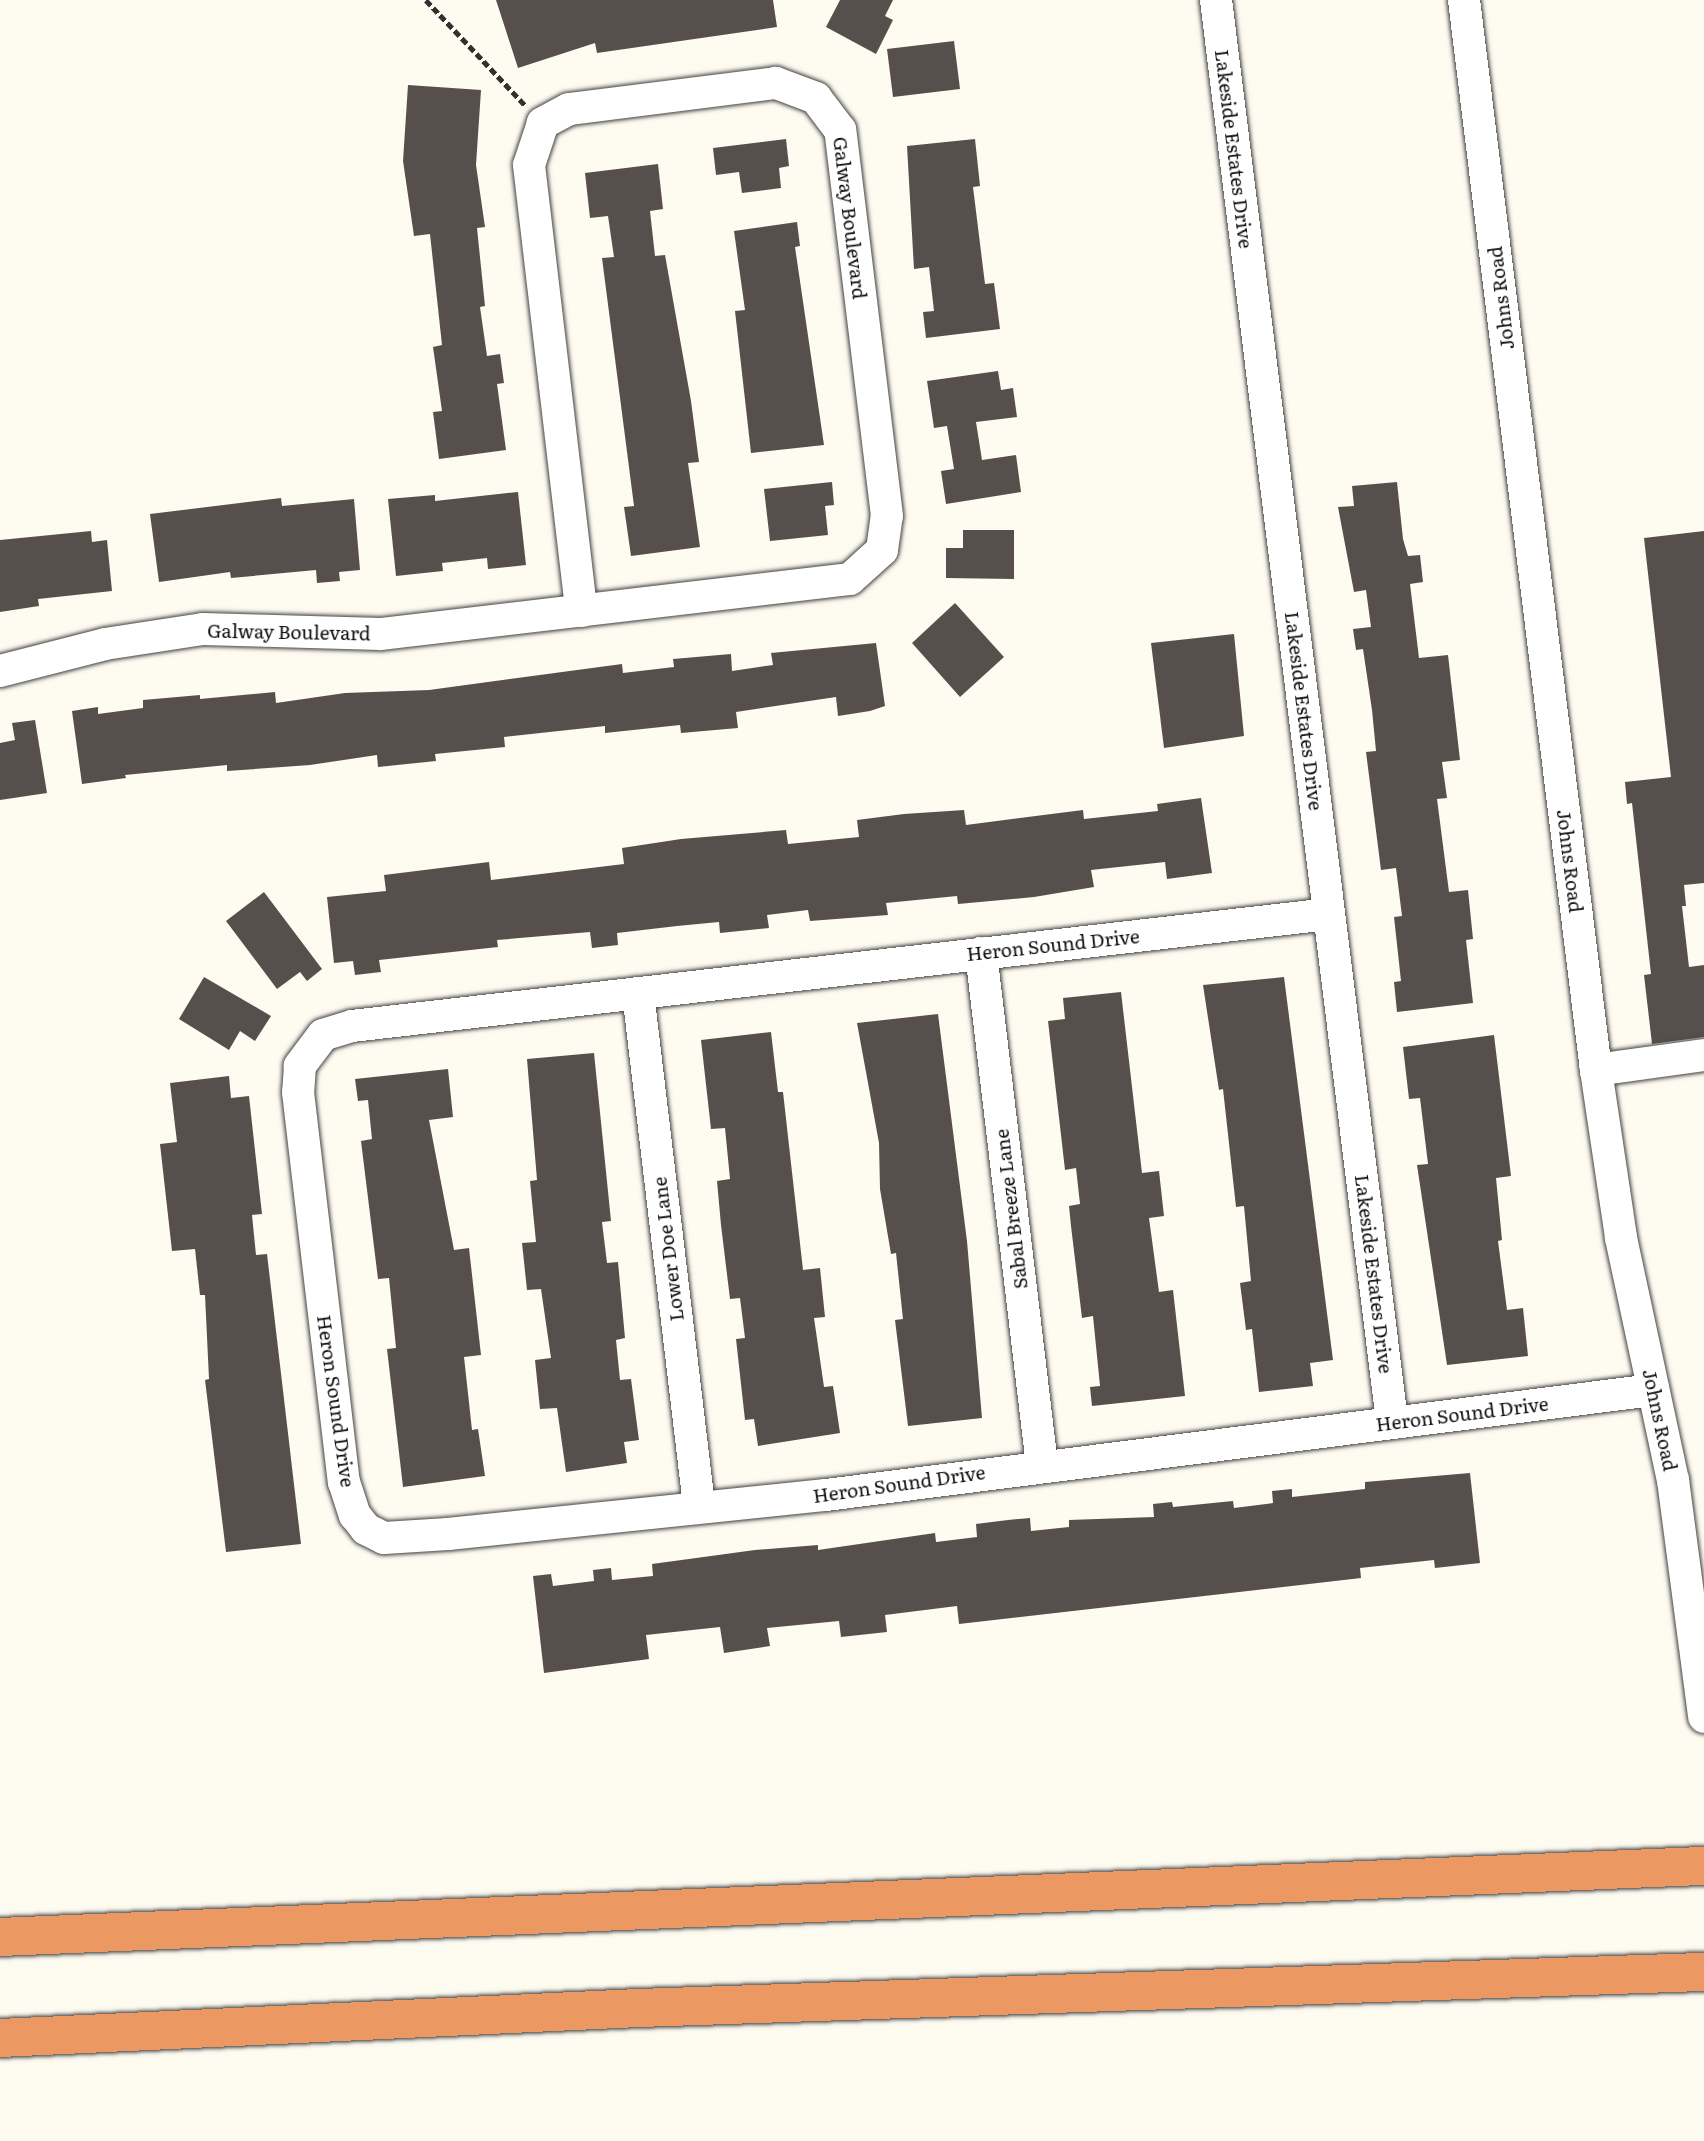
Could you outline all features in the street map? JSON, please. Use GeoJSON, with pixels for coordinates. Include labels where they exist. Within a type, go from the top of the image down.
{"type":"FeatureCollection","features":[{"type":"Feature","properties":{"kind":"highway"},"geometry":{"type":"LineString","coordinates":[[0,1937],[1704,1866]]}},
{"type":"Feature","properties":{"kind":"highway"},"geometry":{"type":"LineString","coordinates":[[0,2038],[639,2008],[1704,1972]]}},
{"type":"Feature","properties":{"kind":"street","name":"Lakeside Estates Drive"},"geometry":{"type":"LineString","coordinates":[[1216,0],[1392,1422]]}},
{"type":"Feature","properties":{"kind":"street","name":"Johns Road"},"geometry":{"type":"LineString","coordinates":[[1464,0],[1595,1070],[1620,1238],[1673,1480],[1704,1717]]}},
{"type":"Feature","properties":{"kind":"street","name":"Galway Boulevard"},"geometry":{"type":"LineString","coordinates":[[0,671],[105,644],[203,629],[381,634],[850,579],[882,551],[887,516],[840,130],[816,98],[776,83],[569,109],[543,123]]}},
{"type":"Feature","properties":{"kind":"street"},"geometry":{"type":"LineString","coordinates":[[543,123],[529,164],[581,611]]}},
{"type":"Feature","properties":{"kind":"street","name":"Heron Sound Drive"},"geometry":{"type":"LineString","coordinates":[[1329,914],[352,1026],[323,1035],[309,1050],[300,1066],[298,1092],[344,1482],[355,1515],[366,1529],[384,1538],[699,1505],[825,1495],[1042,1465],[1653,1390]]}},
{"type":"Feature","properties":{"kind":"street","name":"Sabal Breeze Lane"},"geometry":{"type":"LineString","coordinates":[[981,953],[1042,1465]]}},
{"type":"Feature","properties":{"kind":"street","name":"Lower Doe Lane"},"geometry":{"type":"LineString","coordinates":[[638,993],[699,1505]]}},
{"type":"Feature","properties":{"kind":"street"},"geometry":{"type":"LineString","coordinates":[[1595,1070],[1704,1055]]}},
{"type":"Feature","properties":{"kind":"path"},"geometry":{"type":"LineString","coordinates":[[426,0],[543,123]]}},
{"type":"Feature","properties":{"kind":"building"},"geometry":{"type":"Polygon","coordinates":[[[496,0],[773,0],[777,27],[597,53],[595,43],[518,68],[496,0]]]}},
{"type":"Feature","properties":{"kind":"building"},"geometry":{"type":"Polygon","coordinates":[[[840,0],[893,0],[885,16],[893,20],[876,54],[826,27],[840,0]]]}},
{"type":"Feature","properties":{"kind":"building"},"geometry":{"type":"Polygon","coordinates":[[[954,41],[960,89],[893,97],[887,49],[954,41]]]}},
{"type":"Feature","properties":{"kind":"building"},"geometry":{"type":"Polygon","coordinates":[[[408,85],[481,90],[476,165],[485,227],[477,228],[485,306],[480,307],[487,356],[500,354],[504,383],[497,384],[506,450],[439,459],[433,412],[442,411],[433,347],[442,345],[430,234],[414,236],[403,161],[408,85]]]}},
{"type":"Feature","properties":{"kind":"building"},"geometry":{"type":"Polygon","coordinates":[[[786,139],[789,166],[779,168],[781,188],[742,193],[739,172],[716,175],[713,148],[786,139]]]}},
{"type":"Feature","properties":{"kind":"building"},"geometry":{"type":"Polygon","coordinates":[[[975,139],[980,186],[973,187],[985,284],[994,283],[1000,329],[926,338],[923,312],[934,311],[929,267],[914,269],[907,146],[975,139]]]}},
{"type":"Feature","properties":{"kind":"building"},"geometry":{"type":"Polygon","coordinates":[[[658,164],[663,209],[650,211],[655,256],[665,255],[691,401],[699,462],[688,463],[700,547],[631,556],[624,507],[634,506],[602,258],[614,257],[608,216],[590,218],[585,173],[658,164]]]}},
{"type":"Feature","properties":{"kind":"building"},"geometry":{"type":"Polygon","coordinates":[[[797,222],[800,246],[795,247],[824,445],[751,453],[735,311],[745,310],[734,231],[797,222]]]}},
{"type":"Feature","properties":{"kind":"building"},"geometry":{"type":"Polygon","coordinates":[[[998,371],[1001,390],[1013,388],[1017,417],[976,422],[982,460],[1016,455],[1021,492],[946,504],[941,471],[954,469],[947,426],[934,428],[927,381],[998,371]]]}},
{"type":"Feature","properties":{"kind":"building"},"geometry":{"type":"Polygon","coordinates":[[[832,482],[834,505],[825,506],[828,535],[770,541],[764,489],[832,482]]]}},
{"type":"Feature","properties":{"kind":"building"},"geometry":{"type":"Polygon","coordinates":[[[1397,482],[1403,539],[1408,556],[1420,555],[1423,582],[1410,584],[1419,658],[1448,655],[1460,760],[1442,762],[1447,798],[1437,799],[1449,892],[1468,890],[1473,939],[1466,940],[1473,1003],[1397,1012],[1394,982],[1401,981],[1394,917],[1402,916],[1396,868],[1381,870],[1366,752],[1376,751],[1372,710],[1363,649],[1356,650],[1353,629],[1371,627],[1366,590],[1354,592],[1338,507],[1354,506],[1352,486],[1397,482]]]}},
{"type":"Feature","properties":{"kind":"building"},"geometry":{"type":"Polygon","coordinates":[[[518,492],[526,565],[488,569],[487,558],[442,563],[443,571],[396,576],[388,499],[435,495],[435,501],[518,492]]]}},
{"type":"Feature","properties":{"kind":"building"},"geometry":{"type":"Polygon","coordinates":[[[281,498],[282,506],[354,499],[360,570],[339,572],[340,581],[317,583],[316,570],[231,578],[230,572],[159,582],[150,514],[281,498]]]}},
{"type":"Feature","properties":{"kind":"building"},"geometry":{"type":"Polygon","coordinates":[[[963,530],[1014,530],[1014,579],[946,578],[946,548],[963,548],[963,530]]]}},
{"type":"Feature","properties":{"kind":"building"},"geometry":{"type":"Polygon","coordinates":[[[91,531],[92,542],[107,540],[112,591],[38,599],[39,606],[0,612],[0,540],[91,531]]]}},
{"type":"Feature","properties":{"kind":"building"},"geometry":{"type":"Polygon","coordinates":[[[1704,531],[1704,883],[1684,885],[1686,906],[1682,906],[1689,967],[1704,965],[1704,1037],[1652,1044],[1644,975],[1651,974],[1632,803],[1627,804],[1625,782],[1671,777],[1644,538],[1704,531]]]}},
{"type":"Feature","properties":{"kind":"building"},"geometry":{"type":"Polygon","coordinates":[[[955,603],[1004,657],[960,697],[912,643],[955,603]]]}},
{"type":"Feature","properties":{"kind":"building"},"geometry":{"type":"Polygon","coordinates":[[[1234,634],[1244,736],[1164,748],[1151,643],[1234,634]]]}},
{"type":"Feature","properties":{"kind":"building"},"geometry":{"type":"Polygon","coordinates":[[[876,643],[885,706],[870,711],[838,716],[836,697],[736,712],[738,728],[681,733],[680,725],[605,733],[605,726],[504,737],[505,747],[435,754],[436,761],[378,767],[377,755],[310,765],[227,771],[227,765],[125,775],[126,778],[82,784],[72,711],[98,707],[98,714],[143,708],[143,700],[200,695],[200,699],[275,692],[276,703],[345,693],[429,690],[622,664],[623,673],[674,667],[673,659],[731,654],[732,671],[773,665],[771,653],[876,643]]]}},
{"type":"Feature","properties":{"kind":"building"},"geometry":{"type":"Polygon","coordinates":[[[35,720],[47,793],[0,800],[0,743],[15,740],[12,723],[35,720]]]}},
{"type":"Feature","properties":{"kind":"building"},"geometry":{"type":"Polygon","coordinates":[[[1201,798],[1212,873],[1167,879],[1165,862],[1091,870],[1094,887],[1034,897],[958,904],[957,896],[886,903],[888,915],[810,921],[808,910],[767,915],[769,928],[720,933],[719,922],[677,926],[617,933],[618,945],[592,948],[590,932],[497,940],[498,947],[379,960],[381,972],[355,975],[353,961],[334,963],[327,897],[386,891],[384,875],[489,862],[491,880],[624,864],[622,848],[681,839],[786,830],[788,844],[859,837],[857,820],[904,814],[964,810],[966,825],[1083,810],[1084,819],[1158,811],[1157,804],[1201,798]]]}},
{"type":"Feature","properties":{"kind":"building"},"geometry":{"type":"Polygon","coordinates":[[[264,892],[322,969],[307,981],[300,972],[277,989],[226,921],[264,892]]]}},
{"type":"Feature","properties":{"kind":"building"},"geometry":{"type":"Polygon","coordinates":[[[204,977],[271,1016],[255,1041],[240,1031],[229,1050],[179,1019],[204,977]]]}},
{"type":"Feature","properties":{"kind":"building"},"geometry":{"type":"Polygon","coordinates":[[[1284,977],[1333,1360],[1310,1363],[1313,1386],[1259,1392],[1252,1329],[1246,1330],[1240,1283],[1251,1281],[1244,1206],[1236,1207],[1223,1089],[1219,1090],[1203,985],[1284,977]]]}},
{"type":"Feature","properties":{"kind":"building"},"geometry":{"type":"Polygon","coordinates":[[[1121,992],[1142,1173],[1159,1171],[1164,1216],[1149,1218],[1159,1292],[1173,1290],[1185,1396],[1092,1406],[1090,1387],[1100,1386],[1093,1316],[1082,1318],[1069,1206],[1080,1204],[1076,1168],[1065,1170],[1048,1021],[1065,1019],[1063,998],[1121,992]]]}},
{"type":"Feature","properties":{"kind":"building"},"geometry":{"type":"Polygon","coordinates":[[[938,1014],[967,1241],[982,1418],[908,1426],[895,1320],[903,1319],[896,1253],[891,1254],[880,1189],[879,1143],[857,1023],[938,1014]]]}},
{"type":"Feature","properties":{"kind":"building"},"geometry":{"type":"Polygon","coordinates":[[[771,1032],[778,1092],[783,1092],[803,1270],[820,1268],[825,1317],[814,1318],[824,1387],[833,1386],[840,1433],[758,1446],[754,1419],[745,1420],[736,1339],[745,1338],[740,1298],[730,1299],[721,1225],[717,1181],[730,1179],[725,1128],[711,1129],[701,1040],[771,1032]]]}},
{"type":"Feature","properties":{"kind":"building"},"geometry":{"type":"Polygon","coordinates":[[[1494,1035],[1511,1176],[1496,1178],[1502,1240],[1498,1241],[1507,1310],[1523,1308],[1528,1356],[1447,1365],[1417,1165],[1428,1164],[1420,1098],[1409,1099],[1403,1047],[1494,1035]]]}},
{"type":"Feature","properties":{"kind":"building"},"geometry":{"type":"Polygon","coordinates":[[[594,1053],[611,1221],[602,1222],[607,1263],[618,1262],[625,1338],[616,1340],[620,1380],[631,1379],[639,1440],[624,1442],[627,1463],[566,1472],[557,1408],[540,1409],[535,1360],[551,1358],[541,1289],[527,1290],[522,1243],[536,1242],[530,1181],[537,1180],[527,1059],[594,1053]]]}},
{"type":"Feature","properties":{"kind":"building"},"geometry":{"type":"Polygon","coordinates":[[[448,1069],[453,1117],[429,1120],[454,1250],[469,1248],[481,1355],[464,1357],[472,1430],[478,1429],[485,1476],[403,1487],[387,1349],[396,1348],[389,1278],[378,1279],[361,1141],[372,1139],[368,1100],[358,1101],[355,1079],[448,1069]]]}},
{"type":"Feature","properties":{"kind":"building"},"geometry":{"type":"Polygon","coordinates":[[[229,1076],[231,1098],[249,1096],[262,1214],[252,1215],[256,1255],[267,1254],[301,1544],[226,1552],[205,1380],[209,1379],[205,1295],[200,1295],[195,1249],[172,1251],[160,1144],[177,1142],[170,1083],[229,1076]]]}},
{"type":"Feature","properties":{"kind":"building"},"geometry":{"type":"Polygon","coordinates":[[[1470,1473],[1480,1563],[1435,1568],[1434,1560],[1360,1568],[1361,1578],[959,1624],[957,1606],[885,1615],[887,1632],[841,1637],[839,1621],[767,1628],[770,1646],[724,1653],[720,1627],[646,1635],[649,1659],[544,1673],[533,1576],[551,1574],[553,1586],[594,1581],[593,1570],[611,1568],[612,1580],[653,1576],[652,1564],[755,1550],[818,1545],[818,1550],[935,1533],[936,1542],[977,1537],[976,1524],[1030,1518],[1031,1531],[1069,1527],[1069,1520],[1154,1517],[1153,1504],[1172,1502],[1173,1507],[1233,1501],[1234,1508],[1273,1503],[1272,1491],[1292,1489],[1292,1497],[1365,1489],[1365,1482],[1470,1473]]]}}]}
